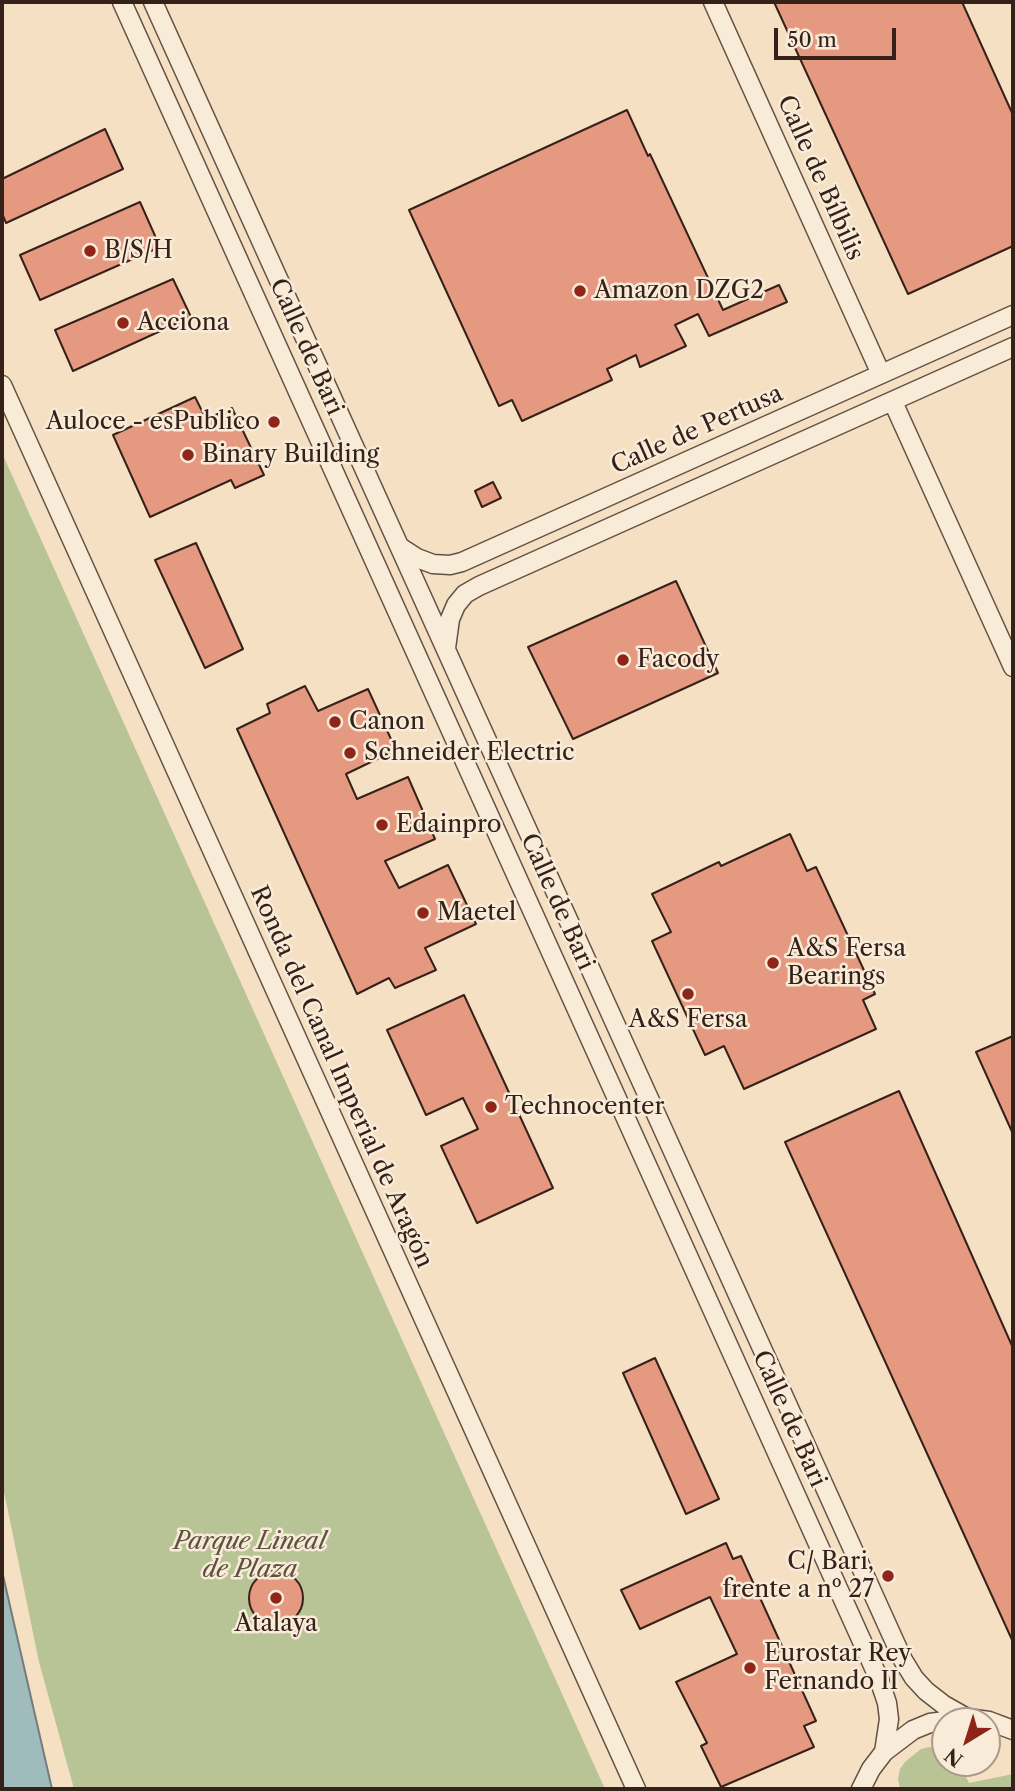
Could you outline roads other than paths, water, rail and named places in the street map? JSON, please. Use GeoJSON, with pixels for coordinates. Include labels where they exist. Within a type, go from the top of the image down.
{"type":"FeatureCollection","features":[{"type":"Feature","properties":{"kind":"street","name":"Calle de Bari"},"geometry":{"type":"LineString","coordinates":[[122,2],[879,1679],[889,1719],[884,1752]]}},
{"type":"Feature","properties":{"kind":"street","name":"Calle de Bari"},"geometry":{"type":"LineString","coordinates":[[153,2],[903,1660],[926,1691],[948,1707]]}},
{"type":"Feature","properties":{"kind":"street","name":"Calle de Bílbilis"},"geometry":{"type":"LineString","coordinates":[[713,2],[881,374]]}},
{"type":"Feature","properties":{"kind":"street","name":"Calle de Pertusa"},"geometry":{"type":"LineString","coordinates":[[400,547],[433,564],[450,565],[462,562],[1013,315]]}},
{"type":"Feature","properties":{"kind":"street"},"geometry":{"type":"LineString","coordinates":[[446,648],[450,619],[456,605],[465,594],[479,586],[1013,347]]}},
{"type":"Feature","properties":{"kind":"street","name":"Ronda del Canal Imperial de Aragón"},"geometry":{"type":"LineString","coordinates":[[2,385],[636,1789]]}},
{"type":"Feature","properties":{"kind":"street"},"geometry":{"type":"LineString","coordinates":[[893,402],[1013,667]]}},
{"type":"Feature","properties":{"kind":"street"},"geometry":{"type":"LineString","coordinates":[[861,1789],[884,1752],[913,1730],[931,1724]]}},
{"type":"Feature","properties":{"kind":"water"},"geometry":{"type":"Polygon","coordinates":[[[2,1571],[52,1789],[2,1789],[2,1571]]]}},
{"type":"Feature","properties":{"kind":"place","name":"B/S/H"},"geometry":{"type":"Point","coordinates":[90,251]}},
{"type":"Feature","properties":{"kind":"place","name":"Amazon DZG2"},"geometry":{"type":"Point","coordinates":[580,291]}},
{"type":"Feature","properties":{"kind":"place","name":"Acciona"},"geometry":{"type":"Point","coordinates":[123,323]}},
{"type":"Feature","properties":{"kind":"place","name":"Auloce - esPublico"},"geometry":{"type":"Point","coordinates":[274,422]}},
{"type":"Feature","properties":{"kind":"place","name":"Binary Building"},"geometry":{"type":"Point","coordinates":[188,455]}},
{"type":"Feature","properties":{"kind":"place","name":"Facody"},"geometry":{"type":"Point","coordinates":[623,660]}},
{"type":"Feature","properties":{"kind":"place","name":"Canon"},"geometry":{"type":"Point","coordinates":[335,722]}},
{"type":"Feature","properties":{"kind":"place","name":"Schneider Electric"},"geometry":{"type":"Point","coordinates":[350,753]}},
{"type":"Feature","properties":{"kind":"place","name":"Edainpro"},"geometry":{"type":"Point","coordinates":[382,825]}},
{"type":"Feature","properties":{"kind":"place","name":"Maetel"},"geometry":{"type":"Point","coordinates":[423,913]}},
{"type":"Feature","properties":{"kind":"place","name":"A&S Fersa Bearings"},"geometry":{"type":"Point","coordinates":[773,963]}},
{"type":"Feature","properties":{"kind":"place","name":"A&S Fersa"},"geometry":{"type":"Point","coordinates":[688,994]}},
{"type":"Feature","properties":{"kind":"place","name":"Technocenter"},"geometry":{"type":"Point","coordinates":[491,1107]}},
{"type":"Feature","properties":{"kind":"place","name":"C/ Bari, frente a nº 27"},"geometry":{"type":"Point","coordinates":[888,1576]}},
{"type":"Feature","properties":{"kind":"place","name":"Atalaya"},"geometry":{"type":"Point","coordinates":[276,1598]}},
{"type":"Feature","properties":{"kind":"place","name":"Eurostar Rey Fernando II"},"geometry":{"type":"Point","coordinates":[750,1668]}},
{"type":"Feature","properties":{"kind":"park label","name":"Parque Lineal de Plaza"},"geometry":{"type":"Point","coordinates":[250,1556]}}]}
